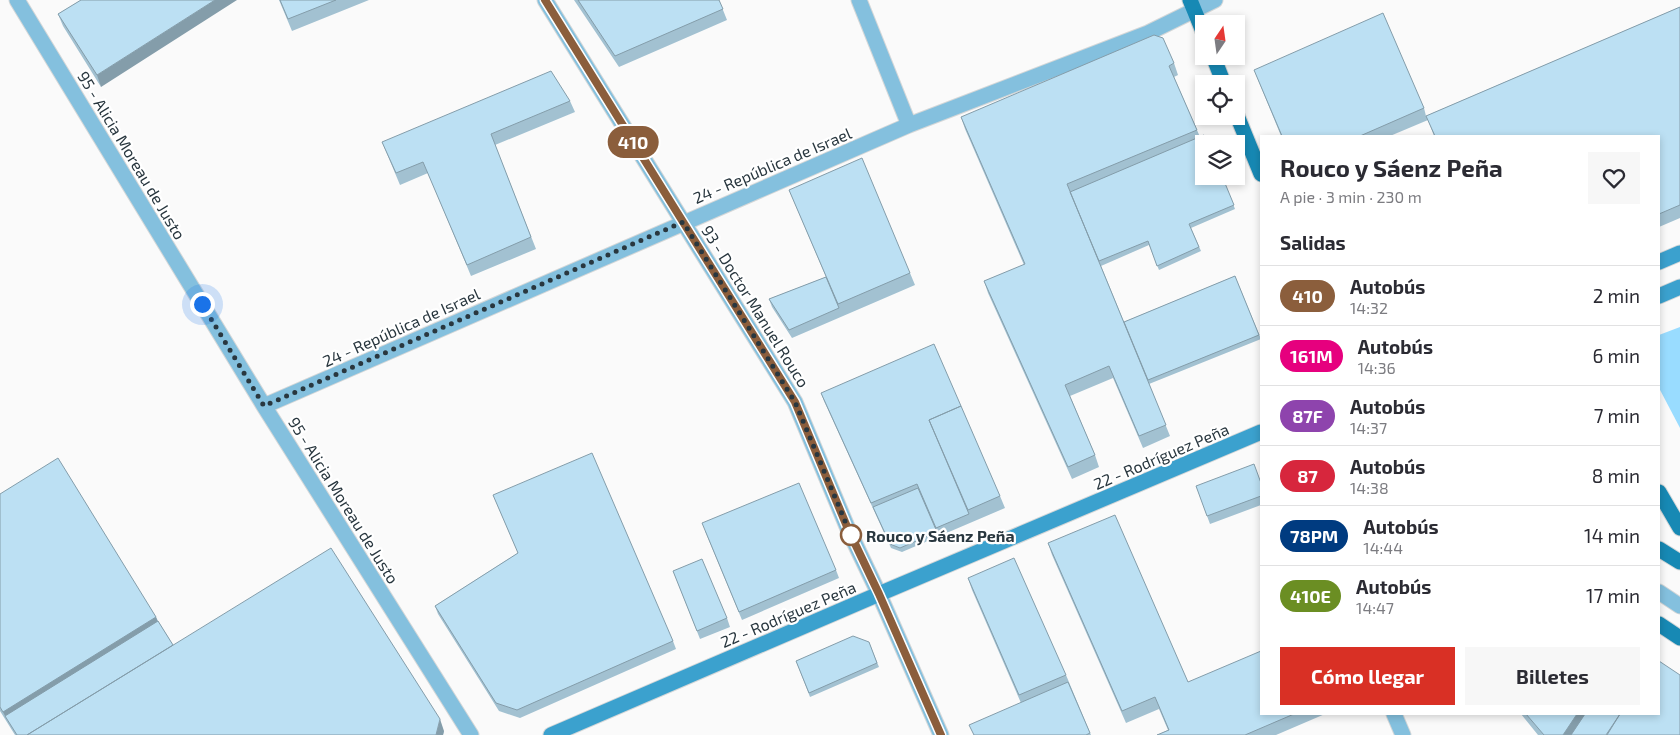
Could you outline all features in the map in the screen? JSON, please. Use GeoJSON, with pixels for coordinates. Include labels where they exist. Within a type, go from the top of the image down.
{"type":"FeatureCollection","features":[{"type":"Feature","properties":{"kind":"main road"},"geometry":{"type":"LineString","coordinates":[[1241,125],[1260,172]]}},
{"type":"Feature","properties":{"kind":"main road"},"geometry":{"type":"LineString","coordinates":[[1660,494],[1680,528]]}},
{"type":"Feature","properties":{"kind":"main road"},"geometry":{"type":"LineString","coordinates":[[1660,550],[1680,562]]}},
{"type":"Feature","properties":{"kind":"main road"},"geometry":{"type":"LineString","coordinates":[[1660,557],[1680,567]]}},
{"type":"Feature","properties":{"kind":"main road"},"geometry":{"type":"LineString","coordinates":[[1660,625],[1680,638]]}},
{"type":"Feature","properties":{"kind":"street","name":"95 - Alicia Moreau de Justo"},"geometry":{"type":"LineString","coordinates":[[17,0],[264,406],[471,735]]}},
{"type":"Feature","properties":{"kind":"street","name":"93 - Doctor Manuel Rouco"},"geometry":{"type":"LineString","coordinates":[[546,0],[795,402],[848,529],[879,594],[941,735]]}},
{"type":"Feature","properties":{"kind":"street"},"geometry":{"type":"LineString","coordinates":[[859,0],[909,125]]}},
{"type":"Feature","properties":{"kind":"street","name":"24 - República de Israel"},"geometry":{"type":"LineString","coordinates":[[264,406],[909,125],[1148,33],[1192,5],[1215,0]]}},
{"type":"Feature","properties":{"kind":"street"},"geometry":{"type":"LineString","coordinates":[[1660,262],[1680,253]]}},
{"type":"Feature","properties":{"kind":"street"},"geometry":{"type":"LineString","coordinates":[[1660,296],[1680,287]]}},
{"type":"Feature","properties":{"kind":"street","name":"22 - Rodríguez Peña"},"geometry":{"type":"LineString","coordinates":[[551,735],[1260,432]]}},
{"type":"Feature","properties":{"kind":"street"},"geometry":{"type":"LineString","coordinates":[[1660,593],[1680,606]]}},
{"type":"Feature","properties":{"kind":"street"},"geometry":{"type":"LineString","coordinates":[[1394,715],[1403,735]]}},
{"type":"Feature","properties":{"kind":"shaded area"},"geometry":{"type":"Polygon","coordinates":[[[1680,327],[1680,428],[1660,390],[1660,335],[1680,327]]]}},
{"type":"Feature","properties":{"kind":"building"},"geometry":{"type":"Polygon","coordinates":[[[81,0],[215,0],[97,75],[58,14],[81,0]]]}},
{"type":"Feature","properties":{"kind":"building"},"geometry":{"type":"Polygon","coordinates":[[[280,0],[336,0],[288,19],[280,0]]]}},
{"type":"Feature","properties":{"kind":"building"},"geometry":{"type":"Polygon","coordinates":[[[578,0],[719,0],[723,9],[615,56],[578,0]]]}},
{"type":"Feature","properties":{"kind":"building"},"geometry":{"type":"Polygon","coordinates":[[[1680,7],[1680,205],[1660,214],[1660,135],[1435,135],[1426,116],[1680,7]]]}},
{"type":"Feature","properties":{"kind":"building"},"geometry":{"type":"Polygon","coordinates":[[[1383,13],[1424,108],[1362,135],[1282,135],[1254,70],[1383,13]]]}},
{"type":"Feature","properties":{"kind":"building"},"geometry":{"type":"Polygon","coordinates":[[[1154,35],[1163,38],[1174,63],[1169,66],[1197,130],[1067,184],[1166,425],[1139,436],[1109,366],[1065,385],[1095,455],[1068,467],[984,281],[1025,264],[961,117],[1154,35]]]}},
{"type":"Feature","properties":{"kind":"building"},"geometry":{"type":"Polygon","coordinates":[[[551,71],[570,101],[491,134],[531,237],[467,265],[423,162],[396,173],[382,142],[551,71]]]}},
{"type":"Feature","properties":{"kind":"building"},"geometry":{"type":"Polygon","coordinates":[[[1195,139],[1195,185],[1226,185],[1234,205],[1189,224],[1199,247],[1157,266],[1148,241],[1099,261],[1070,192],[1195,139]]]}},
{"type":"Feature","properties":{"kind":"building"},"geometry":{"type":"Polygon","coordinates":[[[862,158],[910,273],[838,304],[789,190],[862,158]]]}},
{"type":"Feature","properties":{"kind":"building"},"geometry":{"type":"Polygon","coordinates":[[[1235,276],[1259,335],[1148,380],[1124,322],[1235,276]]]}},
{"type":"Feature","properties":{"kind":"building"},"geometry":{"type":"Polygon","coordinates":[[[826,277],[839,308],[789,330],[769,299],[826,277]]]}},
{"type":"Feature","properties":{"kind":"building"},"geometry":{"type":"Polygon","coordinates":[[[934,344],[961,406],[929,420],[969,514],[936,528],[917,484],[871,503],[821,393],[934,344]]]}},
{"type":"Feature","properties":{"kind":"building"},"geometry":{"type":"Polygon","coordinates":[[[961,406],[1000,496],[968,510],[929,420],[961,406]]]}},
{"type":"Feature","properties":{"kind":"building"},"geometry":{"type":"Polygon","coordinates":[[[592,453],[673,641],[517,710],[496,703],[435,606],[518,553],[493,495],[592,453]]]}},
{"type":"Feature","properties":{"kind":"building"},"geometry":{"type":"Polygon","coordinates":[[[58,458],[156,617],[3,712],[0,707],[0,494],[58,458]]]}},
{"type":"Feature","properties":{"kind":"building"},"geometry":{"type":"Polygon","coordinates":[[[1254,464],[1260,480],[1260,496],[1207,516],[1196,486],[1254,464]]]}},
{"type":"Feature","properties":{"kind":"building"},"geometry":{"type":"Polygon","coordinates":[[[799,483],[836,570],[739,612],[702,523],[799,483]]]}},
{"type":"Feature","properties":{"kind":"building"},"geometry":{"type":"Polygon","coordinates":[[[918,488],[937,532],[900,548],[890,544],[873,507],[918,488]]]}},
{"type":"Feature","properties":{"kind":"building"},"geometry":{"type":"Polygon","coordinates":[[[1115,515],[1188,682],[1260,651],[1260,715],[1292,715],[1245,735],[1157,735],[1169,730],[1155,697],[1122,711],[1048,543],[1115,515]]]}},
{"type":"Feature","properties":{"kind":"building"},"geometry":{"type":"Polygon","coordinates":[[[331,548],[440,719],[436,735],[27,735],[331,548]]]}},
{"type":"Feature","properties":{"kind":"building"},"geometry":{"type":"Polygon","coordinates":[[[1014,558],[1066,675],[1019,695],[968,578],[1014,558]]]}},
{"type":"Feature","properties":{"kind":"building"},"geometry":{"type":"Polygon","coordinates":[[[702,559],[727,618],[697,631],[673,571],[702,559]]]}},
{"type":"Feature","properties":{"kind":"building"},"geometry":{"type":"Polygon","coordinates":[[[158,621],[173,645],[27,735],[17,735],[5,716],[158,621]]]}},
{"type":"Feature","properties":{"kind":"building"},"geometry":{"type":"Polygon","coordinates":[[[853,636],[869,642],[877,663],[809,693],[796,661],[853,636]]]}},
{"type":"Feature","properties":{"kind":"building"},"geometry":{"type":"Polygon","coordinates":[[[1660,662],[1680,675],[1680,735],[1607,735],[1619,715],[1660,715],[1660,662]]]}},
{"type":"Feature","properties":{"kind":"building"},"geometry":{"type":"Polygon","coordinates":[[[1068,682],[1090,733],[1086,735],[974,735],[969,725],[1068,682]]]}},
{"type":"Feature","properties":{"kind":"building"},"geometry":{"type":"Polygon","coordinates":[[[1527,715],[1576,715],[1563,735],[1544,735],[1527,715]]]}},
{"type":"Feature","properties":{"kind":"building"},"geometry":{"type":"Polygon","coordinates":[[[1584,715],[1619,715],[1606,735],[1571,735],[1584,715]]]}},
{"type":"Feature","properties":{"kind":"bus line","name":"410"},"geometry":{"type":"LineString","coordinates":[[545,0],[795,402],[848,529],[879,594],[941,735]]}},
{"type":"Feature","properties":{"kind":"place","name":"Rouco y Sáenz Peña"},"geometry":{"type":"Point","coordinates":[851,535]}},
{"type":"Feature","properties":{"kind":"route"},"geometry":{"type":"LineString","coordinates":[[202,304],[264,406],[683,222],[795,402],[853,540],[851,535]]}}]}
